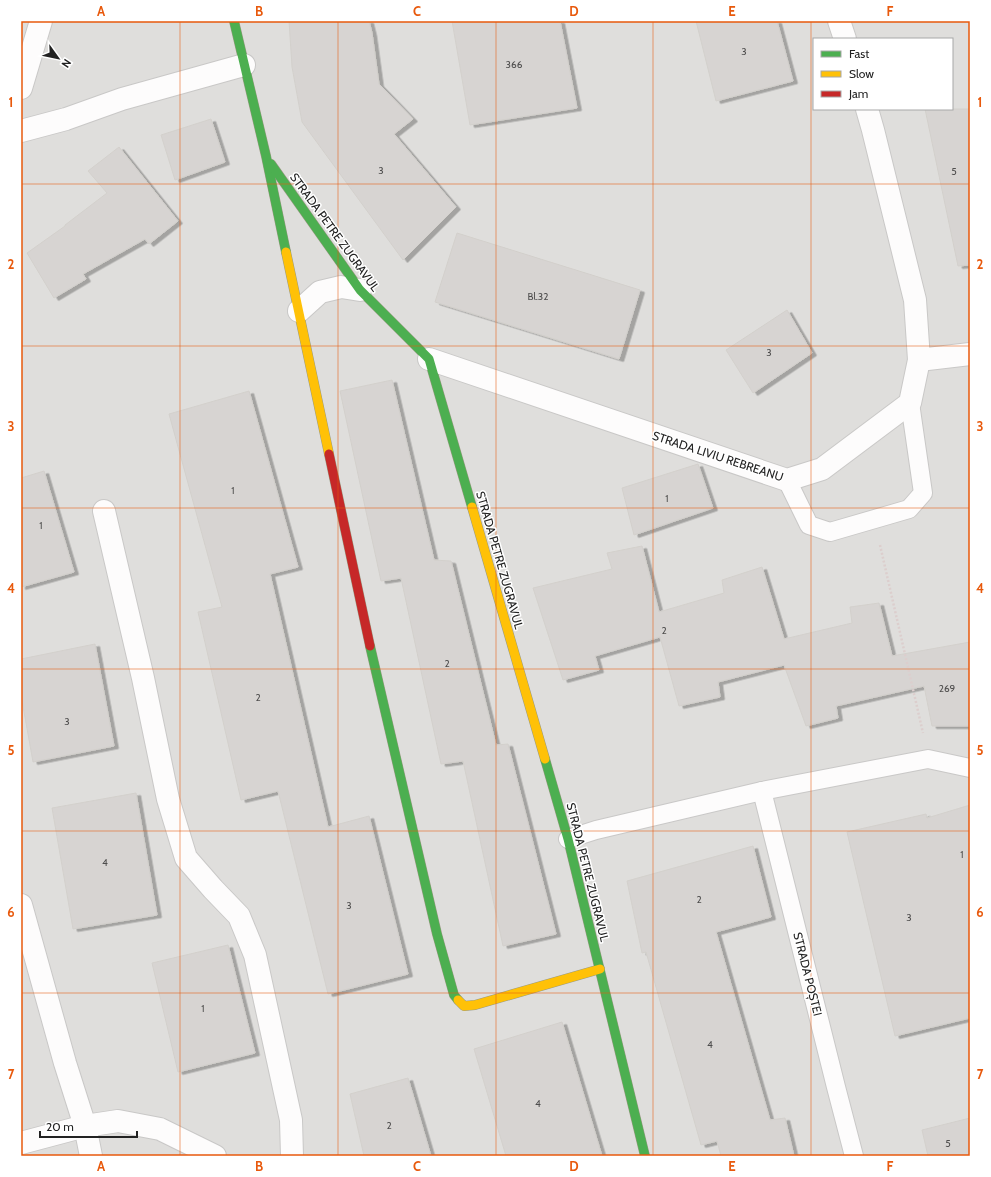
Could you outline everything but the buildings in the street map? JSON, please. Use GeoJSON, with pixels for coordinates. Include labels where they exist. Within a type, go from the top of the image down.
{"type":"FeatureCollection","features":[{"type":"Feature","properties":{"kind":"street"},"geometry":{"type":"LineString","coordinates":[[21,88],[41,21]]}},
{"type":"Feature","properties":{"kind":"street","name":"STRADA PETRE ZUGRAVUL"},"geometry":{"type":"LineString","coordinates":[[234,21],[266,156],[360,290],[429,359],[568,840],[645,1156]]}},
{"type":"Feature","properties":{"kind":"street"},"geometry":{"type":"LineString","coordinates":[[839,21],[844,38]]}},
{"type":"Feature","properties":{"kind":"street"},"geometry":{"type":"LineString","coordinates":[[21,131],[66,119],[122,99],[244,65]]}},
{"type":"Feature","properties":{"kind":"street"},"geometry":{"type":"LineString","coordinates":[[867,110],[915,300],[919,360],[910,403]]}},
{"type":"Feature","properties":{"kind":"street"},"geometry":{"type":"LineString","coordinates":[[266,156],[363,616],[437,934],[454,995],[464,1006],[475,1005],[600,969]]}},
{"type":"Feature","properties":{"kind":"street"},"geometry":{"type":"LineString","coordinates":[[299,311],[320,292],[342,287],[360,290]]}},
{"type":"Feature","properties":{"kind":"street"},"geometry":{"type":"LineString","coordinates":[[919,360],[970,354]]}},
{"type":"Feature","properties":{"kind":"street","name":"STRADA LIVIU REBREANU"},"geometry":{"type":"LineString","coordinates":[[429,359],[788,480],[822,469],[910,403]]}},
{"type":"Feature","properties":{"kind":"street"},"geometry":{"type":"LineString","coordinates":[[104,511],[143,678],[168,799],[186,858],[239,916],[256,955],[291,1120],[292,1156]]}},
{"type":"Feature","properties":{"kind":"street"},"geometry":{"type":"LineString","coordinates":[[21,905],[84,1126],[91,1156]]}},
{"type":"Feature","properties":{"kind":"street"},"geometry":{"type":"LineString","coordinates":[[21,1143],[84,1126],[118,1121],[160,1129],[215,1156]]}},
{"type":"Feature","properties":{"kind":"lane"},"geometry":{"type":"LineString","coordinates":[[788,480],[809,525],[830,532],[909,509],[923,493],[910,403]]}},
{"type":"Feature","properties":{"kind":"lane"},"geometry":{"type":"LineString","coordinates":[[568,840],[596,830],[762,791],[928,759],[970,768]]}},
{"type":"Feature","properties":{"kind":"lane","name":"STRADA POȘTEI"},"geometry":{"type":"LineString","coordinates":[[762,791],[854,1156]]}},
{"type":"Feature","properties":{"kind":"path"},"geometry":{"type":"LineString","coordinates":[[875,519],[928,759]]}},
{"type":"Feature","properties":{"kind":"shaded area"},"geometry":{"type":"Polygon","coordinates":[[[21,21],[970,21],[970,1156],[21,1156],[21,21]]]}},
{"type":"Feature","properties":{"kind":"traffic: fast"},"geometry":{"type":"LineString","coordinates":[[234,21],[266,156],[286,252]]}},
{"type":"Feature","properties":{"kind":"traffic: fast"},"geometry":{"type":"LineString","coordinates":[[271,164],[360,290],[429,359],[472,507]]}},
{"type":"Feature","properties":{"kind":"traffic: fast"},"geometry":{"type":"LineString","coordinates":[[370,646],[437,934],[454,995],[458,1000]]}},
{"type":"Feature","properties":{"kind":"traffic: fast"},"geometry":{"type":"LineString","coordinates":[[545,759],[568,839],[645,1156]]}},
{"type":"Feature","properties":{"kind":"traffic: slow"},"geometry":{"type":"LineString","coordinates":[[286,252],[329,454]]}},
{"type":"Feature","properties":{"kind":"traffic: slow"},"geometry":{"type":"LineString","coordinates":[[472,507],[545,759]]}},
{"type":"Feature","properties":{"kind":"traffic: slow"},"geometry":{"type":"LineString","coordinates":[[458,1000],[464,1006],[475,1005],[600,969]]}},
{"type":"Feature","properties":{"kind":"traffic: jam"},"geometry":{"type":"LineString","coordinates":[[329,454],[370,646]]}}]}
